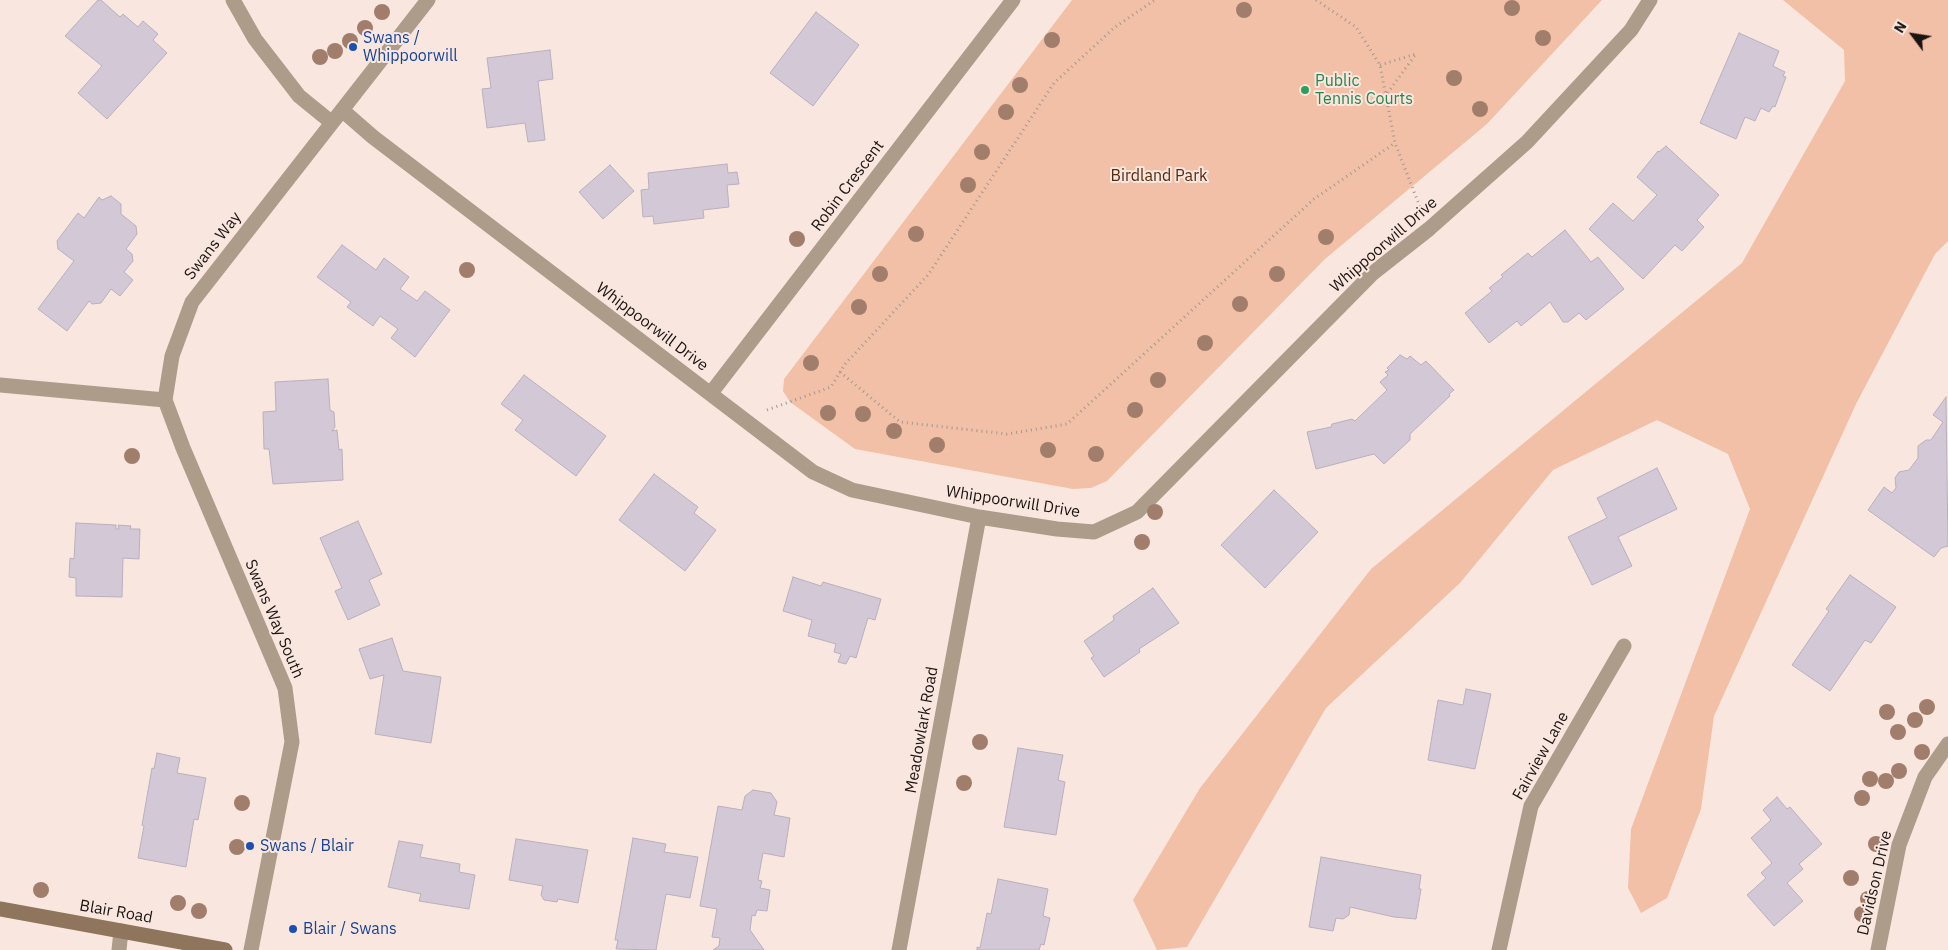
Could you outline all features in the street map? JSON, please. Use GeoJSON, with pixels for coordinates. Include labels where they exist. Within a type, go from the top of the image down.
{"type":"FeatureCollection","features":[{"type":"Feature","properties":{"kind":"street"},"geometry":{"type":"LineString","coordinates":[[233,0],[255,40],[299,96],[331,122]]}},
{"type":"Feature","properties":{"kind":"street","name":"Swans Way"},"geometry":{"type":"LineString","coordinates":[[165,400],[172,356],[192,302],[428,0]]}},
{"type":"Feature","properties":{"kind":"street","name":"Robin Crescent"},"geometry":{"type":"LineString","coordinates":[[711,393],[1013,0]]}},
{"type":"Feature","properties":{"kind":"street","name":"Whippoorwill Drive"},"geometry":{"type":"LineString","coordinates":[[342,110],[373,137],[813,472],[852,490],[979,517],[1057,529],[1094,532],[1137,512],[1373,273],[1429,229],[1527,142],[1630,30],[1650,0]]}},
{"type":"Feature","properties":{"kind":"street"},"geometry":{"type":"LineString","coordinates":[[0,385],[165,400]]}},
{"type":"Feature","properties":{"kind":"street","name":"Swans Way South"},"geometry":{"type":"LineString","coordinates":[[165,400],[183,448],[285,688],[292,742],[251,950]]}},
{"type":"Feature","properties":{"kind":"street","name":"Meadowlark Road"},"geometry":{"type":"LineString","coordinates":[[899,950],[979,517]]}},
{"type":"Feature","properties":{"kind":"street","name":"Fairview Lane"},"geometry":{"type":"LineString","coordinates":[[1499,950],[1531,806],[1624,646]]}},
{"type":"Feature","properties":{"kind":"street","name":"Davidson Drive"},"geometry":{"type":"LineString","coordinates":[[1878,950],[1899,845],[1925,777],[1948,744]]}},
{"type":"Feature","properties":{"kind":"street","name":"Blair Road"},"geometry":{"type":"LineString","coordinates":[[0,909],[226,950]]}},
{"type":"Feature","properties":{"kind":"street"},"geometry":{"type":"LineString","coordinates":[[119,950],[121,931]]}},
{"type":"Feature","properties":{"kind":"path"},"geometry":{"type":"LineString","coordinates":[[743,419],[831,387],[840,372],[928,275],[1054,83],[1115,27],[1155,0]]}},
{"type":"Feature","properties":{"kind":"path"},"geometry":{"type":"LineString","coordinates":[[1316,0],[1356,27],[1380,65],[1395,143],[1429,229]]}},
{"type":"Feature","properties":{"kind":"path"},"geometry":{"type":"LineString","coordinates":[[1380,65],[1416,54],[1386,95]]}},
{"type":"Feature","properties":{"kind":"path"},"geometry":{"type":"LineString","coordinates":[[840,372],[900,422],[1007,434],[1067,424],[1314,199],[1395,143]]}},
{"type":"Feature","properties":{"kind":"green space","name":"Birdland Park"},"geometry":{"type":"Polygon","coordinates":[[[1072,0],[1602,0],[1487,124],[1325,259],[1107,481],[1091,488],[1073,489],[855,449],[790,402],[783,391],[784,379],[1072,0]]]}},
{"type":"Feature","properties":{"kind":"green space"},"geometry":{"type":"Polygon","coordinates":[[[1783,0],[1948,0],[1948,241],[1935,254],[1856,404],[1714,716],[1701,809],[1667,898],[1641,913],[1628,888],[1631,829],[1750,509],[1728,454],[1657,420],[1553,470],[1460,583],[1326,708],[1187,947],[1157,950],[1133,900],[1200,788],[1371,569],[1742,263],[1845,81],[1844,50],[1783,0]]]}},
{"type":"Feature","properties":{"kind":"building"},"geometry":{"type":"Polygon","coordinates":[[[98,0],[101,0],[120,17],[123,14],[138,27],[143,21],[158,34],[153,40],[167,53],[107,119],[78,93],[102,66],[65,36],[98,0]]]}},
{"type":"Feature","properties":{"kind":"building"},"geometry":{"type":"Polygon","coordinates":[[[816,12],[859,45],[813,106],[770,73],[816,12]]]}},
{"type":"Feature","properties":{"kind":"building"},"geometry":{"type":"Polygon","coordinates":[[[1739,33],[1779,51],[1773,66],[1785,72],[1783,76],[1786,77],[1775,107],[1773,106],[1769,112],[1761,108],[1755,121],[1745,117],[1736,139],[1700,123],[1739,33]]]}},
{"type":"Feature","properties":{"kind":"building"},"geometry":{"type":"Polygon","coordinates":[[[550,50],[553,79],[538,81],[545,140],[528,142],[525,123],[487,128],[482,89],[491,88],[487,58],[550,50]]]}},
{"type":"Feature","properties":{"kind":"building"},"geometry":{"type":"Polygon","coordinates":[[[1666,146],[1719,195],[1697,220],[1704,227],[1682,251],[1675,245],[1643,279],[1589,229],[1613,203],[1633,221],[1657,195],[1637,177],[1658,151],[1666,146]]]}},
{"type":"Feature","properties":{"kind":"building"},"geometry":{"type":"Polygon","coordinates":[[[727,164],[728,173],[737,172],[739,184],[727,185],[729,207],[703,210],[704,218],[654,224],[653,216],[643,217],[641,190],[649,189],[648,173],[727,164]]]}},
{"type":"Feature","properties":{"kind":"building"},"geometry":{"type":"Polygon","coordinates":[[[610,165],[634,191],[603,219],[579,192],[610,165]]]}},
{"type":"Feature","properties":{"kind":"building"},"geometry":{"type":"Polygon","coordinates":[[[111,196],[121,204],[121,214],[136,226],[137,234],[126,249],[132,254],[133,261],[124,272],[133,280],[120,296],[111,289],[101,303],[92,304],[89,301],[67,331],[38,309],[74,261],[58,249],[57,241],[78,213],[84,218],[99,197],[102,200],[111,196]]]}},
{"type":"Feature","properties":{"kind":"building"},"geometry":{"type":"Polygon","coordinates":[[[1565,230],[1591,262],[1598,257],[1624,289],[1586,320],[1579,313],[1568,322],[1563,322],[1550,302],[1521,326],[1517,321],[1489,343],[1465,313],[1492,291],[1489,288],[1503,277],[1501,275],[1528,253],[1532,257],[1565,230]]]}},
{"type":"Feature","properties":{"kind":"building"},"geometry":{"type":"Polygon","coordinates":[[[342,245],[376,270],[384,258],[409,277],[400,289],[417,301],[425,291],[450,310],[415,357],[391,338],[398,329],[380,316],[373,326],[347,307],[351,302],[317,277],[342,245]]]}},
{"type":"Feature","properties":{"kind":"building"},"geometry":{"type":"Polygon","coordinates":[[[1400,355],[1407,359],[1410,356],[1421,365],[1426,361],[1454,390],[1449,394],[1450,396],[1410,434],[1410,440],[1384,464],[1374,454],[1316,469],[1307,432],[1331,427],[1332,424],[1352,419],[1355,421],[1387,390],[1380,382],[1388,375],[1385,372],[1389,370],[1387,368],[1400,355]]]}},
{"type":"Feature","properties":{"kind":"building"},"geometry":{"type":"Polygon","coordinates":[[[524,375],[606,436],[576,476],[515,430],[523,420],[501,404],[524,375]]]}},
{"type":"Feature","properties":{"kind":"building"},"geometry":{"type":"Polygon","coordinates":[[[328,379],[330,410],[334,412],[335,427],[332,431],[337,430],[339,450],[342,449],[343,480],[273,484],[269,449],[264,449],[263,412],[276,411],[275,382],[328,379]]]}},
{"type":"Feature","properties":{"kind":"building"},"geometry":{"type":"Polygon","coordinates":[[[1946,397],[1948,546],[1941,548],[1934,557],[1868,510],[1884,487],[1892,493],[1896,488],[1895,478],[1899,472],[1909,470],[1918,458],[1918,446],[1926,440],[1931,440],[1943,422],[1933,415],[1946,397]]]}},
{"type":"Feature","properties":{"kind":"building"},"geometry":{"type":"Polygon","coordinates":[[[1657,468],[1677,509],[1618,537],[1632,566],[1592,585],[1568,537],[1607,518],[1597,498],[1657,468]]]}},
{"type":"Feature","properties":{"kind":"building"},"geometry":{"type":"Polygon","coordinates":[[[654,474],[698,507],[694,513],[716,530],[685,571],[619,520],[654,474]]]}},
{"type":"Feature","properties":{"kind":"building"},"geometry":{"type":"Polygon","coordinates":[[[1274,490],[1318,532],[1265,588],[1221,545],[1274,490]]]}},
{"type":"Feature","properties":{"kind":"building"},"geometry":{"type":"Polygon","coordinates":[[[358,521],[382,574],[369,580],[380,605],[348,620],[335,591],[342,588],[320,538],[358,521]]]}},
{"type":"Feature","properties":{"kind":"building"},"geometry":{"type":"Polygon","coordinates":[[[76,523],[116,525],[116,529],[119,529],[118,525],[131,526],[130,529],[140,529],[139,559],[123,558],[122,597],[76,596],[76,578],[69,577],[70,558],[74,559],[76,523]]]}},
{"type":"Feature","properties":{"kind":"building"},"geometry":{"type":"Polygon","coordinates":[[[1850,575],[1896,607],[1871,643],[1865,640],[1830,691],[1792,665],[1829,611],[1826,609],[1850,575]]]}},
{"type":"Feature","properties":{"kind":"building"},"geometry":{"type":"Polygon","coordinates":[[[793,577],[821,586],[823,582],[881,599],[875,620],[868,618],[856,658],[850,656],[846,664],[838,662],[841,654],[834,652],[836,644],[808,636],[812,620],[783,611],[793,577]]]}},
{"type":"Feature","properties":{"kind":"building"},"geometry":{"type":"Polygon","coordinates":[[[1153,588],[1179,623],[1139,649],[1140,652],[1104,677],[1091,658],[1094,656],[1084,641],[1114,620],[1113,616],[1153,588]]]}},
{"type":"Feature","properties":{"kind":"building"},"geometry":{"type":"Polygon","coordinates":[[[392,638],[403,671],[441,677],[431,743],[375,734],[384,675],[370,679],[359,649],[392,638]]]}},
{"type":"Feature","properties":{"kind":"building"},"geometry":{"type":"Polygon","coordinates":[[[1466,689],[1491,694],[1475,769],[1428,760],[1438,700],[1463,705],[1466,689]]]}},
{"type":"Feature","properties":{"kind":"building"},"geometry":{"type":"Polygon","coordinates":[[[1018,748],[1063,755],[1058,780],[1065,782],[1056,835],[1004,827],[1018,748]]]}},
{"type":"Feature","properties":{"kind":"building"},"geometry":{"type":"Polygon","coordinates":[[[157,753],[180,758],[177,773],[206,778],[198,820],[194,819],[186,867],[138,858],[152,768],[154,769],[157,753]]]}},
{"type":"Feature","properties":{"kind":"building"},"geometry":{"type":"Polygon","coordinates":[[[753,790],[771,793],[777,802],[774,815],[790,818],[784,857],[763,853],[758,880],[762,881],[760,888],[770,890],[767,911],[757,910],[755,916],[752,915],[750,930],[764,950],[713,950],[719,946],[720,938],[712,937],[717,909],[700,906],[718,806],[742,810],[745,796],[753,790]]]}},
{"type":"Feature","properties":{"kind":"building"},"geometry":{"type":"Polygon","coordinates":[[[1777,797],[1787,809],[1790,807],[1822,844],[1799,864],[1803,869],[1787,883],[1803,901],[1774,926],[1747,895],[1766,878],[1761,873],[1772,863],[1751,838],[1771,820],[1763,810],[1777,797]]]}},
{"type":"Feature","properties":{"kind":"building"},"geometry":{"type":"Polygon","coordinates":[[[633,838],[666,844],[664,852],[698,857],[690,898],[666,894],[656,950],[616,949],[618,940],[615,940],[633,838]]]}},
{"type":"Feature","properties":{"kind":"building"},"geometry":{"type":"Polygon","coordinates":[[[516,839],[588,850],[578,903],[558,899],[557,902],[544,900],[541,895],[543,886],[509,880],[516,839]]]}},
{"type":"Feature","properties":{"kind":"building"},"geometry":{"type":"Polygon","coordinates":[[[399,841],[423,845],[420,857],[460,864],[459,872],[475,875],[469,909],[419,901],[421,894],[388,887],[399,841]]]}},
{"type":"Feature","properties":{"kind":"building"},"geometry":{"type":"Polygon","coordinates":[[[1321,857],[1421,875],[1419,889],[1421,889],[1416,919],[1394,917],[1350,907],[1349,915],[1343,919],[1336,918],[1333,931],[1309,927],[1321,857]]]}},
{"type":"Feature","properties":{"kind":"building"},"geometry":{"type":"Polygon","coordinates":[[[998,879],[1048,889],[1043,916],[1050,918],[1044,945],[1041,944],[1039,950],[977,950],[977,947],[980,948],[987,913],[991,914],[998,879]]]}},
{"type":"Feature","properties":{"kind":"place","name":"Swans / Whippoorwill"},"geometry":{"type":"Point","coordinates":[353,47]}},
{"type":"Feature","properties":{"kind":"place","name":"Public Tennis Courts"},"geometry":{"type":"Point","coordinates":[1305,90]}},
{"type":"Feature","properties":{"kind":"place","name":"Swans / Blair"},"geometry":{"type":"Point","coordinates":[250,846]}},
{"type":"Feature","properties":{"kind":"place","name":"Blair / Swans"},"geometry":{"type":"Point","coordinates":[293,929]}}]}
